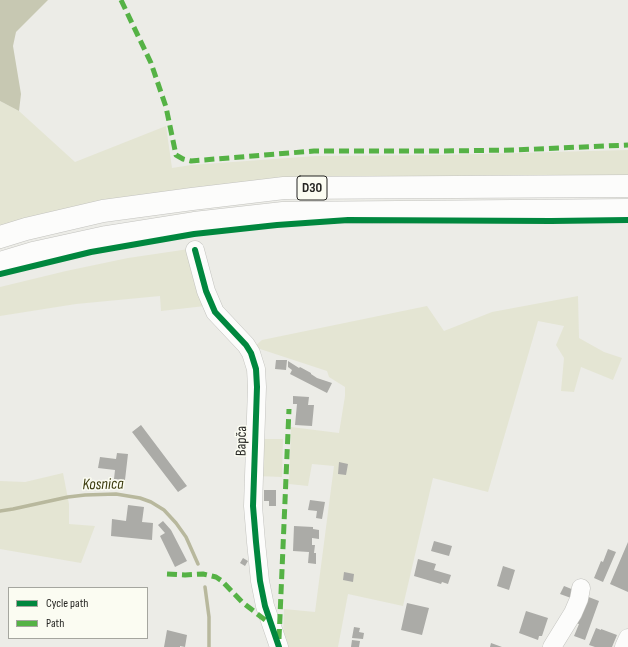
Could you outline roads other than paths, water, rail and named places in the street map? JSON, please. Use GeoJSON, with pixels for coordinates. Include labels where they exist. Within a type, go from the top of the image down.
{"type":"FeatureCollection","features":[{"type":"Feature","properties":{"kind":"main road","name":"D30"},"geometry":{"type":"LineString","coordinates":[[0,237],[26,229],[103,211],[192,198],[284,188],[628,186]]}},
{"type":"Feature","properties":{"kind":"main road","name":"D30"},"geometry":{"type":"LineString","coordinates":[[0,263],[33,253],[106,237],[283,213],[628,210]]}},
{"type":"Feature","properties":{"kind":"street","name":"Bapča"},"geometry":{"type":"LineString","coordinates":[[195,250],[206,291],[215,312],[252,353],[256,369],[257,387],[253,506],[260,581],[265,606],[279,647]]}},
{"type":"Feature","properties":{"kind":"street"},"geometry":{"type":"LineString","coordinates":[[552,647],[573,613],[579,599],[581,588]]}},
{"type":"Feature","properties":{"kind":"street"},"geometry":{"type":"LineString","coordinates":[[624,647],[628,638]]}},
{"type":"Feature","properties":{"kind":"waterway","name":"Kosnica"},"geometry":{"type":"LineString","coordinates":[[0,511],[85,495],[116,494],[140,498],[151,502],[164,510],[176,523],[186,537],[198,564]]}},
{"type":"Feature","properties":{"kind":"waterway","name":"Kosnica"},"geometry":{"type":"LineString","coordinates":[[205,587],[209,617],[209,647]]}}]}
